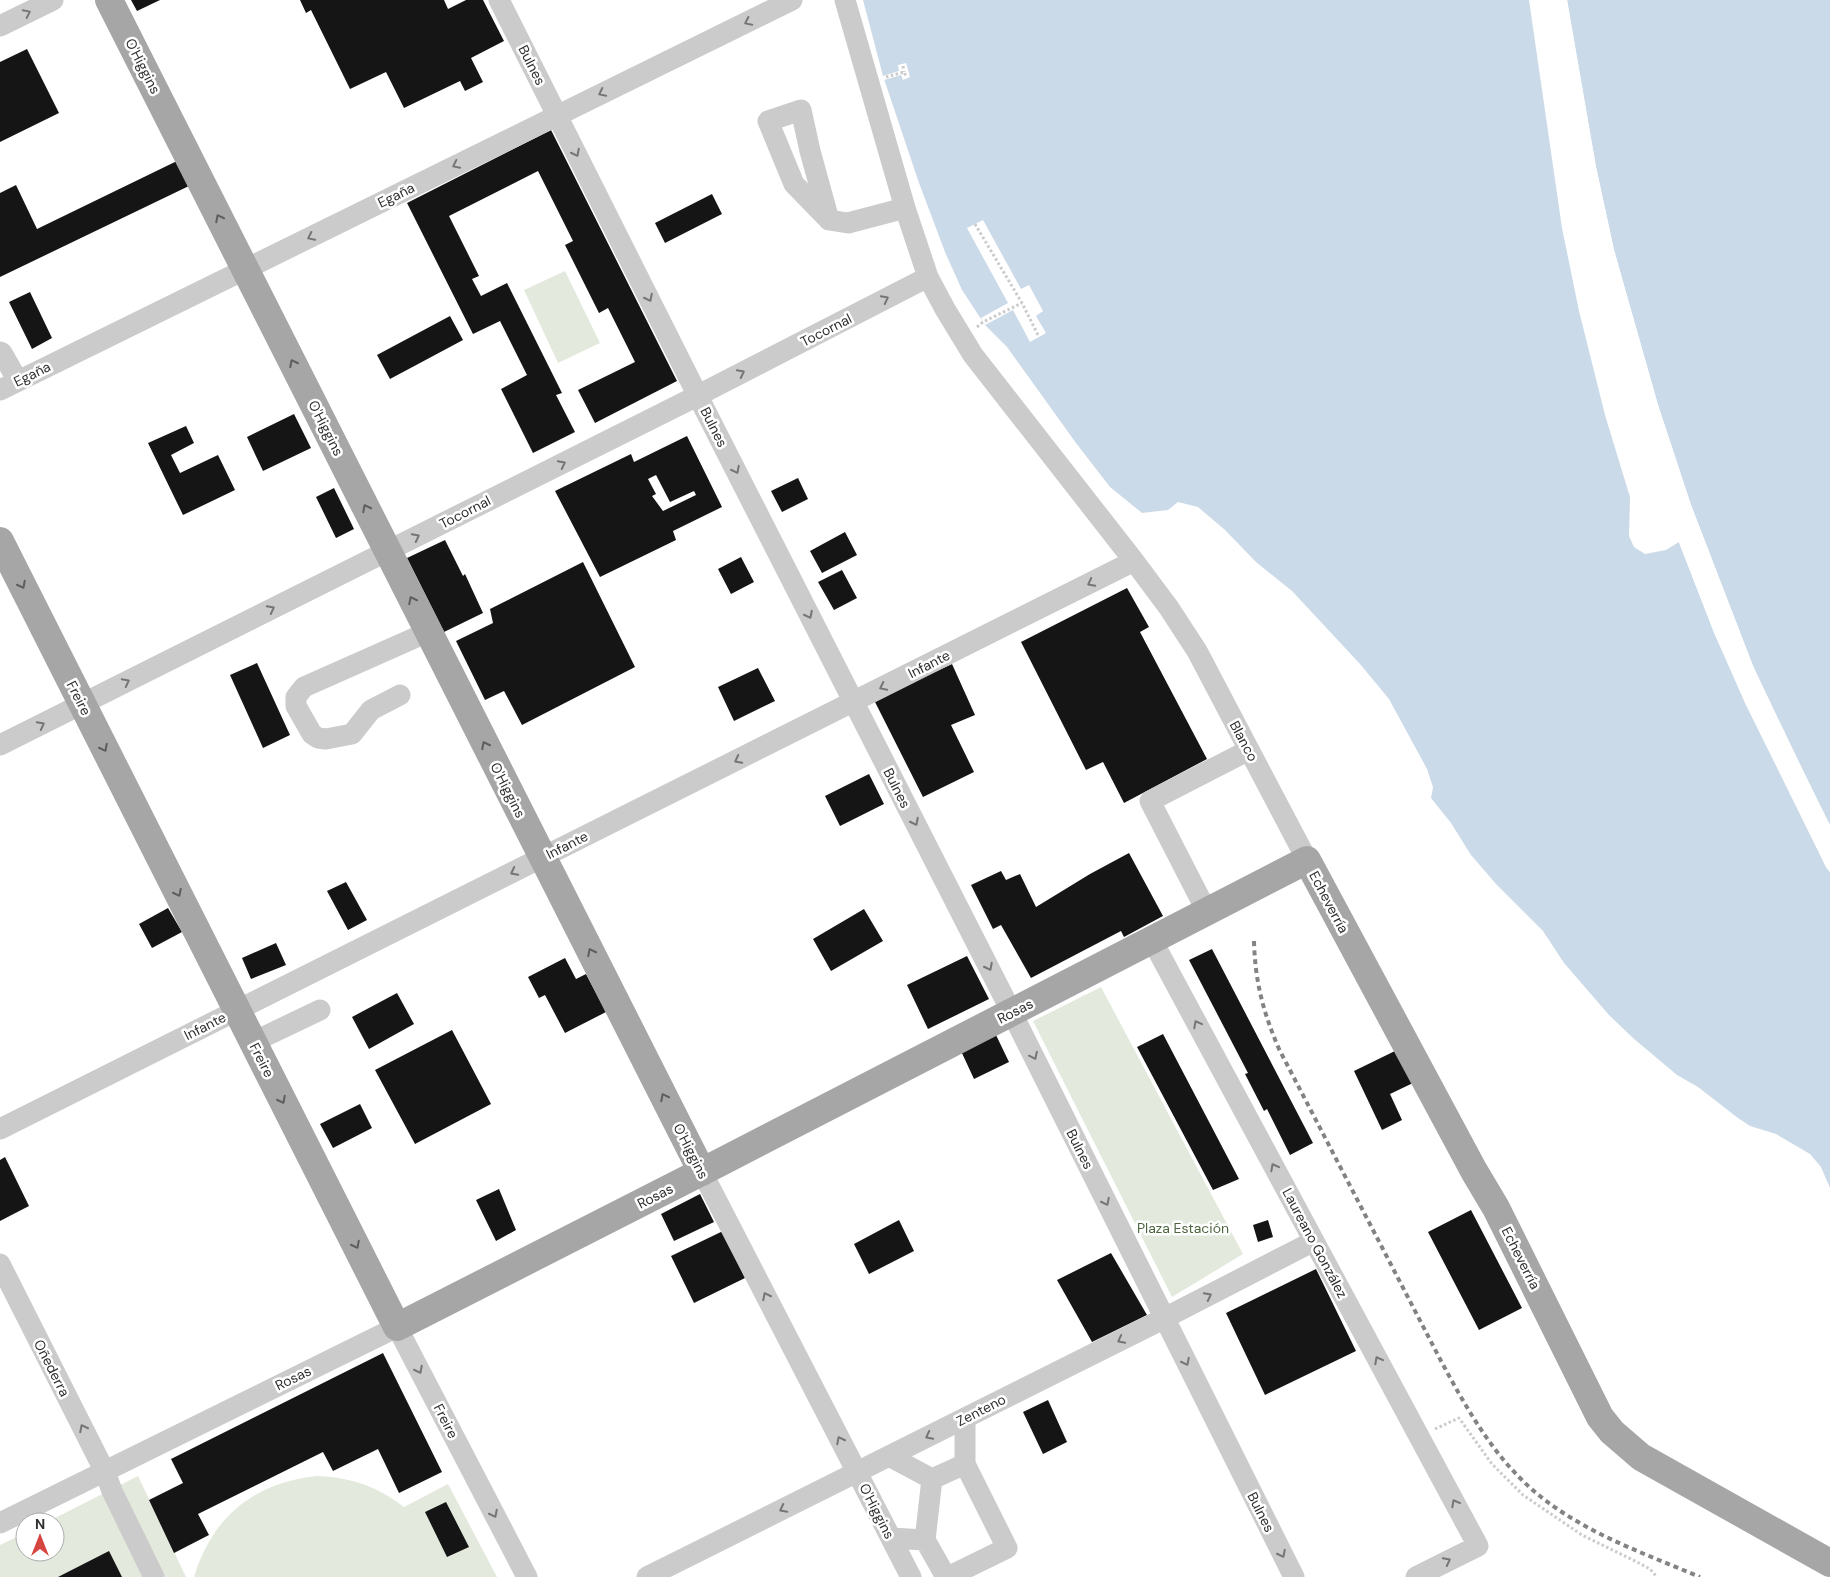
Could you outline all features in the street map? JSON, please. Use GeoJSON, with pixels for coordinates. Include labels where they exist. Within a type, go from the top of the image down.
{"type":"FeatureCollection","features":[{"type":"Feature","properties":{"kind":"main road","name":"O'Higgins"},"geometry":{"type":"LineString","coordinates":[[109,0],[702,1172]]}},
{"type":"Feature","properties":{"kind":"main road","name":"Freire"},"geometry":{"type":"LineString","coordinates":[[0,541],[397,1327]]}},
{"type":"Feature","properties":{"kind":"main road","name":"Rosas"},"geometry":{"type":"LineString","coordinates":[[397,1327],[1307,860]]}},
{"type":"Feature","properties":{"kind":"main road","name":"Echeverría"},"geometry":{"type":"LineString","coordinates":[[1307,860],[1469,1162],[1496,1208],[1600,1417],[1612,1432],[1641,1457],[1830,1563]]}},
{"type":"Feature","properties":{"kind":"street"},"geometry":{"type":"LineString","coordinates":[[0,26],[53,0]]}},
{"type":"Feature","properties":{"kind":"street","name":"Bulnes"},"geometry":{"type":"LineString","coordinates":[[499,0],[1012,1013],[1294,1577]]}},
{"type":"Feature","properties":{"kind":"street","name":"Egaña"},"geometry":{"type":"LineString","coordinates":[[9,385],[792,0]]}},
{"type":"Feature","properties":{"kind":"street","name":"Blanco"},"geometry":{"type":"LineString","coordinates":[[845,0],[905,208],[928,277],[945,309],[973,355],[1134,561],[1180,624],[1197,651],[1307,860]]}},
{"type":"Feature","properties":{"kind":"street"},"geometry":{"type":"LineString","coordinates":[[829,220],[848,223],[905,208]]}},
{"type":"Feature","properties":{"kind":"street","name":"Tocornal"},"geometry":{"type":"LineString","coordinates":[[0,745],[698,396],[928,277]]}},
{"type":"Feature","properties":{"kind":"street"},"geometry":{"type":"LineString","coordinates":[[0,352],[2,353],[9,385]]}},
{"type":"Feature","properties":{"kind":"street","name":"Infante"},"geometry":{"type":"LineString","coordinates":[[0,1129],[1134,561]]}},
{"type":"Feature","properties":{"kind":"street"},"geometry":{"type":"LineString","coordinates":[[400,695],[372,710],[352,734],[326,739],[318,738],[312,734],[296,706],[296,697],[304,687],[428,632]]}},
{"type":"Feature","properties":{"kind":"street"},"geometry":{"type":"LineString","coordinates":[[1207,912],[1150,801],[1249,750]]}},
{"type":"Feature","properties":{"kind":"street","name":"Laureano González"},"geometry":{"type":"LineString","coordinates":[[1152,940],[1478,1546],[1416,1577]]}},
{"type":"Feature","properties":{"kind":"street"},"geometry":{"type":"LineString","coordinates":[[253,1042],[320,1010]]}},
{"type":"Feature","properties":{"kind":"street","name":"O'Higgins"},"geometry":{"type":"LineString","coordinates":[[702,1172],[911,1577]]}},
{"type":"Feature","properties":{"kind":"street","name":"Zenteno"},"geometry":{"type":"LineString","coordinates":[[647,1577],[966,1418],[1314,1241]]}},
{"type":"Feature","properties":{"kind":"street","name":"Oñederra"},"geometry":{"type":"LineString","coordinates":[[0,1264],[105,1472],[112,1491],[154,1577]]}},
{"type":"Feature","properties":{"kind":"street","name":"Rosas"},"geometry":{"type":"LineString","coordinates":[[0,1524],[397,1327]]}},
{"type":"Feature","properties":{"kind":"street","name":"Freire"},"geometry":{"type":"LineString","coordinates":[[397,1327],[527,1577]]}},
{"type":"Feature","properties":{"kind":"street"},"geometry":{"type":"LineString","coordinates":[[932,1479],[925,1540],[947,1577],[1007,1548],[965,1464],[966,1418]]}},
{"type":"Feature","properties":{"kind":"street"},"geometry":{"type":"LineString","coordinates":[[889,1456],[932,1479]]}},
{"type":"Feature","properties":{"kind":"street"},"geometry":{"type":"LineString","coordinates":[[932,1479],[965,1464]]}},
{"type":"Feature","properties":{"kind":"street"},"geometry":{"type":"LineString","coordinates":[[891,1538],[925,1540]]}},
{"type":"Feature","properties":{"kind":"path"},"geometry":{"type":"LineString","coordinates":[[903,66],[904,72]]}},
{"type":"Feature","properties":{"kind":"path"},"geometry":{"type":"LineString","coordinates":[[974,224],[1022,303],[1039,337]]}},
{"type":"Feature","properties":{"kind":"path"},"geometry":{"type":"LineString","coordinates":[[964,339],[983,322],[1022,303]]}},
{"type":"Feature","properties":{"kind":"path"},"geometry":{"type":"LineString","coordinates":[[1419,1436],[1459,1418],[1492,1464],[1523,1495],[1582,1536],[1650,1569],[1657,1577]]}},
{"type":"Feature","properties":{"kind":"green space"},"geometry":{"type":"Polygon","coordinates":[[[565,271],[600,343],[558,363],[524,290],[565,271]]]}},
{"type":"Feature","properties":{"kind":"green space","name":"Plaza Estación"},"geometry":{"type":"Polygon","coordinates":[[[1101,987],[1243,1254],[1172,1297],[1033,1021],[1101,987]]]}},
{"type":"Feature","properties":{"kind":"green space"},"geometry":{"type":"Polygon","coordinates":[[[138,1476],[186,1577],[0,1577],[0,1545],[15,1538],[15,1562],[65,1562],[65,1513],[138,1476]]]}},
{"type":"Feature","properties":{"kind":"green space"},"geometry":{"type":"Polygon","coordinates":[[[316,1476],[340,1478],[363,1484],[384,1493],[404,1507],[448,1484],[497,1577],[194,1577],[212,1537],[238,1507],[255,1495],[273,1486],[316,1476]]]}},
{"type":"Feature","properties":{"kind":"water"},"geometry":{"type":"Polygon","coordinates":[[[863,0],[1529,0],[1562,228],[1579,311],[1605,415],[1630,497],[1629,536],[1634,547],[1645,554],[1666,550],[1679,542],[1715,635],[1830,872],[1830,1188],[1821,1167],[1810,1154],[1776,1134],[1750,1126],[1738,1118],[1698,1087],[1677,1075],[1609,1015],[1564,963],[1543,931],[1496,884],[1471,855],[1451,823],[1431,798],[1433,787],[1427,769],[1389,699],[1360,664],[1292,591],[1256,562],[1225,530],[1198,507],[1178,502],[1168,510],[1142,513],[1110,487],[1007,347],[985,325],[962,290],[945,252],[919,183],[883,76],[863,0]]]}},
{"type":"Feature","properties":{"kind":"water"},"geometry":{"type":"Polygon","coordinates":[[[1567,0],[1830,0],[1830,825],[1753,666],[1691,505],[1658,405],[1614,250],[1596,167],[1567,0]]]}},
{"type":"Feature","properties":{"kind":"pier"},"geometry":{"type":"Polygon","coordinates":[[[1565,0],[1567,0],[1596,167],[1614,250],[1658,405],[1691,505],[1753,666],[1830,827],[1812,796],[1751,666],[1689,506],[1656,406],[1612,250],[1593,167],[1565,0]]]}},
{"type":"Feature","properties":{"kind":"pier"},"geometry":{"type":"Polygon","coordinates":[[[906,63],[910,77],[903,80],[901,75],[884,80],[883,76],[899,71],[898,65],[906,63]]]}},
{"type":"Feature","properties":{"kind":"pier"},"geometry":{"type":"Polygon","coordinates":[[[983,220],[1021,289],[1029,285],[1043,311],[1036,316],[1046,333],[1030,342],[1013,310],[985,325],[981,318],[1008,303],[967,228],[983,220]]]}},
{"type":"Feature","properties":{"kind":"pier"},"geometry":{"type":"Polygon","coordinates":[[[1678,540],[1682,541],[1717,634],[1748,702],[1830,868],[1830,872],[1745,703],[1715,635],[1678,540]]]}},
{"type":"Feature","properties":{"kind":"building"},"geometry":{"type":"Polygon","coordinates":[[[131,0],[160,0],[137,11],[131,0]]]}},
{"type":"Feature","properties":{"kind":"building"},"geometry":{"type":"Polygon","coordinates":[[[300,0],[444,0],[448,9],[466,0],[483,0],[504,41],[471,58],[483,82],[465,91],[460,81],[404,108],[386,72],[350,89],[311,10],[306,13],[300,0]]]}},
{"type":"Feature","properties":{"kind":"building"},"geometry":{"type":"Polygon","coordinates":[[[27,49],[59,113],[0,142],[0,62],[27,49]]]}},
{"type":"Feature","properties":{"kind":"building"},"geometry":{"type":"Polygon","coordinates":[[[551,130],[677,381],[595,423],[578,390],[635,362],[608,308],[599,313],[565,245],[573,241],[538,171],[449,216],[479,276],[472,279],[481,296],[507,283],[562,393],[556,395],[575,432],[533,453],[501,389],[527,375],[500,321],[473,334],[407,203],[551,130]]]}},
{"type":"Feature","properties":{"kind":"building"},"geometry":{"type":"Polygon","coordinates":[[[179,160],[191,185],[0,277],[0,193],[16,185],[37,229],[179,160]]]}},
{"type":"Feature","properties":{"kind":"building"},"geometry":{"type":"Polygon","coordinates":[[[712,194],[722,214],[665,243],[655,223],[712,194]]]}},
{"type":"Feature","properties":{"kind":"building"},"geometry":{"type":"Polygon","coordinates":[[[30,292],[52,338],[32,349],[9,302],[30,292]]]}},
{"type":"Feature","properties":{"kind":"building"},"geometry":{"type":"Polygon","coordinates":[[[450,316],[463,340],[390,379],[377,355],[450,316]]]}},
{"type":"Feature","properties":{"kind":"building"},"geometry":{"type":"Polygon","coordinates":[[[294,414],[311,448],[263,471],[247,437],[294,414]]]}},
{"type":"Feature","properties":{"kind":"building"},"geometry":{"type":"Polygon","coordinates":[[[186,426],[194,443],[171,455],[180,473],[218,455],[235,490],[183,515],[148,443],[186,426]]]}},
{"type":"Feature","properties":{"kind":"building"},"geometry":{"type":"Polygon","coordinates":[[[687,436],[722,507],[673,531],[676,540],[600,577],[555,491],[631,454],[634,462],[687,436]],[[656,475],[648,479],[656,494],[652,496],[663,511],[696,495],[694,491],[670,502],[656,475]]]}},
{"type":"Feature","properties":{"kind":"building"},"geometry":{"type":"Polygon","coordinates":[[[798,478],[808,499],[782,512],[771,491],[798,478]]]}},
{"type":"Feature","properties":{"kind":"building"},"geometry":{"type":"Polygon","coordinates":[[[334,488],[354,529],[336,538],[316,497],[334,488]]]}},
{"type":"Feature","properties":{"kind":"building"},"geometry":{"type":"Polygon","coordinates":[[[845,532],[857,555],[822,573],[810,551],[845,532]]]}},
{"type":"Feature","properties":{"kind":"building"},"geometry":{"type":"Polygon","coordinates":[[[445,540],[463,576],[465,574],[483,613],[444,632],[407,558],[445,540]]]}},
{"type":"Feature","properties":{"kind":"building"},"geometry":{"type":"Polygon","coordinates":[[[741,557],[754,582],[731,594],[718,569],[741,557]]]}},
{"type":"Feature","properties":{"kind":"building"},"geometry":{"type":"Polygon","coordinates":[[[583,562],[635,667],[522,725],[504,691],[485,700],[456,641],[493,623],[490,609],[583,562]]]}},
{"type":"Feature","properties":{"kind":"building"},"geometry":{"type":"Polygon","coordinates":[[[842,570],[857,598],[834,610],[818,582],[842,570]]]}},
{"type":"Feature","properties":{"kind":"building"},"geometry":{"type":"Polygon","coordinates":[[[1127,588],[1149,627],[1140,632],[1207,759],[1124,803],[1103,762],[1086,770],[1021,642],[1127,588]]]}},
{"type":"Feature","properties":{"kind":"building"},"geometry":{"type":"Polygon","coordinates":[[[257,663],[290,735],[263,748],[230,675],[257,663]]]}},
{"type":"Feature","properties":{"kind":"building"},"geometry":{"type":"Polygon","coordinates":[[[952,664],[975,715],[951,725],[974,772],[923,797],[874,700],[952,664]]]}},
{"type":"Feature","properties":{"kind":"building"},"geometry":{"type":"Polygon","coordinates":[[[758,668],[775,701],[734,721],[718,687],[758,668]]]}},
{"type":"Feature","properties":{"kind":"building"},"geometry":{"type":"Polygon","coordinates":[[[869,774],[884,804],[840,826],[825,796],[869,774]]]}},
{"type":"Feature","properties":{"kind":"building"},"geometry":{"type":"Polygon","coordinates":[[[1129,853],[1163,916],[1124,937],[1121,931],[1031,978],[1001,925],[993,929],[971,885],[1001,871],[1006,880],[1020,874],[1036,907],[1129,853]]]}},
{"type":"Feature","properties":{"kind":"building"},"geometry":{"type":"Polygon","coordinates":[[[346,882],[367,920],[348,930],[327,891],[346,882]]]}},
{"type":"Feature","properties":{"kind":"building"},"geometry":{"type":"Polygon","coordinates":[[[168,908],[182,932],[152,948],[139,924],[168,908]]]}},
{"type":"Feature","properties":{"kind":"building"},"geometry":{"type":"Polygon","coordinates":[[[864,909],[883,941],[831,971],[813,939],[864,909]]]}},
{"type":"Feature","properties":{"kind":"building"},"geometry":{"type":"Polygon","coordinates":[[[276,943],[286,965],[251,979],[242,958],[276,943]]]}},
{"type":"Feature","properties":{"kind":"building"},"geometry":{"type":"Polygon","coordinates":[[[1212,949],[1313,1143],[1290,1155],[1267,1109],[1264,1111],[1245,1074],[1248,1073],[1189,960],[1212,949]]]}},
{"type":"Feature","properties":{"kind":"building"},"geometry":{"type":"Polygon","coordinates":[[[967,956],[989,999],[928,1029],[907,985],[967,956]]]}},
{"type":"Feature","properties":{"kind":"building"},"geometry":{"type":"Polygon","coordinates":[[[565,958],[576,979],[586,974],[606,1012],[565,1033],[545,995],[539,998],[528,977],[565,958]]]}},
{"type":"Feature","properties":{"kind":"building"},"geometry":{"type":"Polygon","coordinates":[[[397,993],[414,1024],[369,1049],[352,1017],[397,993]]]}},
{"type":"Feature","properties":{"kind":"building"},"geometry":{"type":"Polygon","coordinates":[[[452,1030],[491,1104],[415,1144],[375,1070],[452,1030]]]}},
{"type":"Feature","properties":{"kind":"building"},"geometry":{"type":"Polygon","coordinates":[[[1163,1034],[1239,1179],[1213,1190],[1137,1047],[1163,1034]]]}},
{"type":"Feature","properties":{"kind":"building"},"geometry":{"type":"Polygon","coordinates":[[[996,1035],[1009,1062],[974,1079],[961,1051],[996,1035]]]}},
{"type":"Feature","properties":{"kind":"building"},"geometry":{"type":"Polygon","coordinates":[[[1397,1050],[1413,1083],[1390,1094],[1402,1120],[1382,1130],[1354,1071],[1397,1050]]]}},
{"type":"Feature","properties":{"kind":"building"},"geometry":{"type":"Polygon","coordinates":[[[360,1104],[372,1128],[333,1148],[320,1124],[360,1104]]]}},
{"type":"Feature","properties":{"kind":"building"},"geometry":{"type":"Polygon","coordinates":[[[5,1157],[29,1206],[0,1221],[0,1160],[5,1157]]]}},
{"type":"Feature","properties":{"kind":"building"},"geometry":{"type":"Polygon","coordinates":[[[499,1189],[516,1230],[496,1241],[476,1200],[499,1189]]]}},
{"type":"Feature","properties":{"kind":"building"},"geometry":{"type":"Polygon","coordinates":[[[700,1194],[714,1222],[674,1241],[661,1214],[700,1194]]]}},
{"type":"Feature","properties":{"kind":"building"},"geometry":{"type":"Polygon","coordinates":[[[1471,1210],[1522,1308],[1479,1330],[1428,1232],[1471,1210]]]}},
{"type":"Feature","properties":{"kind":"building"},"geometry":{"type":"Polygon","coordinates":[[[899,1220],[914,1251],[869,1274],[854,1244],[899,1220]]]}},
{"type":"Feature","properties":{"kind":"building"},"geometry":{"type":"Polygon","coordinates":[[[1268,1220],[1273,1237],[1258,1242],[1253,1225],[1268,1220]]]}},
{"type":"Feature","properties":{"kind":"building"},"geometry":{"type":"Polygon","coordinates":[[[723,1231],[745,1278],[694,1303],[671,1256],[723,1231]]]}},
{"type":"Feature","properties":{"kind":"building"},"geometry":{"type":"Polygon","coordinates":[[[1111,1253],[1147,1315],[1092,1342],[1057,1280],[1111,1253]]]}},
{"type":"Feature","properties":{"kind":"building"},"geometry":{"type":"Polygon","coordinates":[[[1316,1269],[1356,1351],[1265,1395],[1226,1313],[1316,1269]]]}},
{"type":"Feature","properties":{"kind":"building"},"geometry":{"type":"Polygon","coordinates":[[[383,1353],[442,1472],[399,1493],[378,1449],[333,1471],[323,1452],[198,1514],[209,1535],[174,1553],[149,1500],[183,1483],[171,1459],[383,1353]]]}},
{"type":"Feature","properties":{"kind":"building"},"geometry":{"type":"Polygon","coordinates":[[[1048,1400],[1067,1442],[1043,1454],[1023,1412],[1048,1400]]]}},
{"type":"Feature","properties":{"kind":"building"},"geometry":{"type":"Polygon","coordinates":[[[446,1502],[469,1547],[447,1557],[425,1512],[446,1502]]]}},
{"type":"Feature","properties":{"kind":"building"},"geometry":{"type":"Polygon","coordinates":[[[109,1551],[122,1577],[58,1577],[109,1551]]]}},
{"type":"Feature","properties":{"kind":"railway"},"geometry":{"type":"LineString","coordinates":[[1254,941],[1256,970],[1261,996],[1268,1022],[1279,1049],[1440,1359],[1485,1435],[1518,1476],[1558,1510],[1627,1547],[1700,1577]]}}]}
